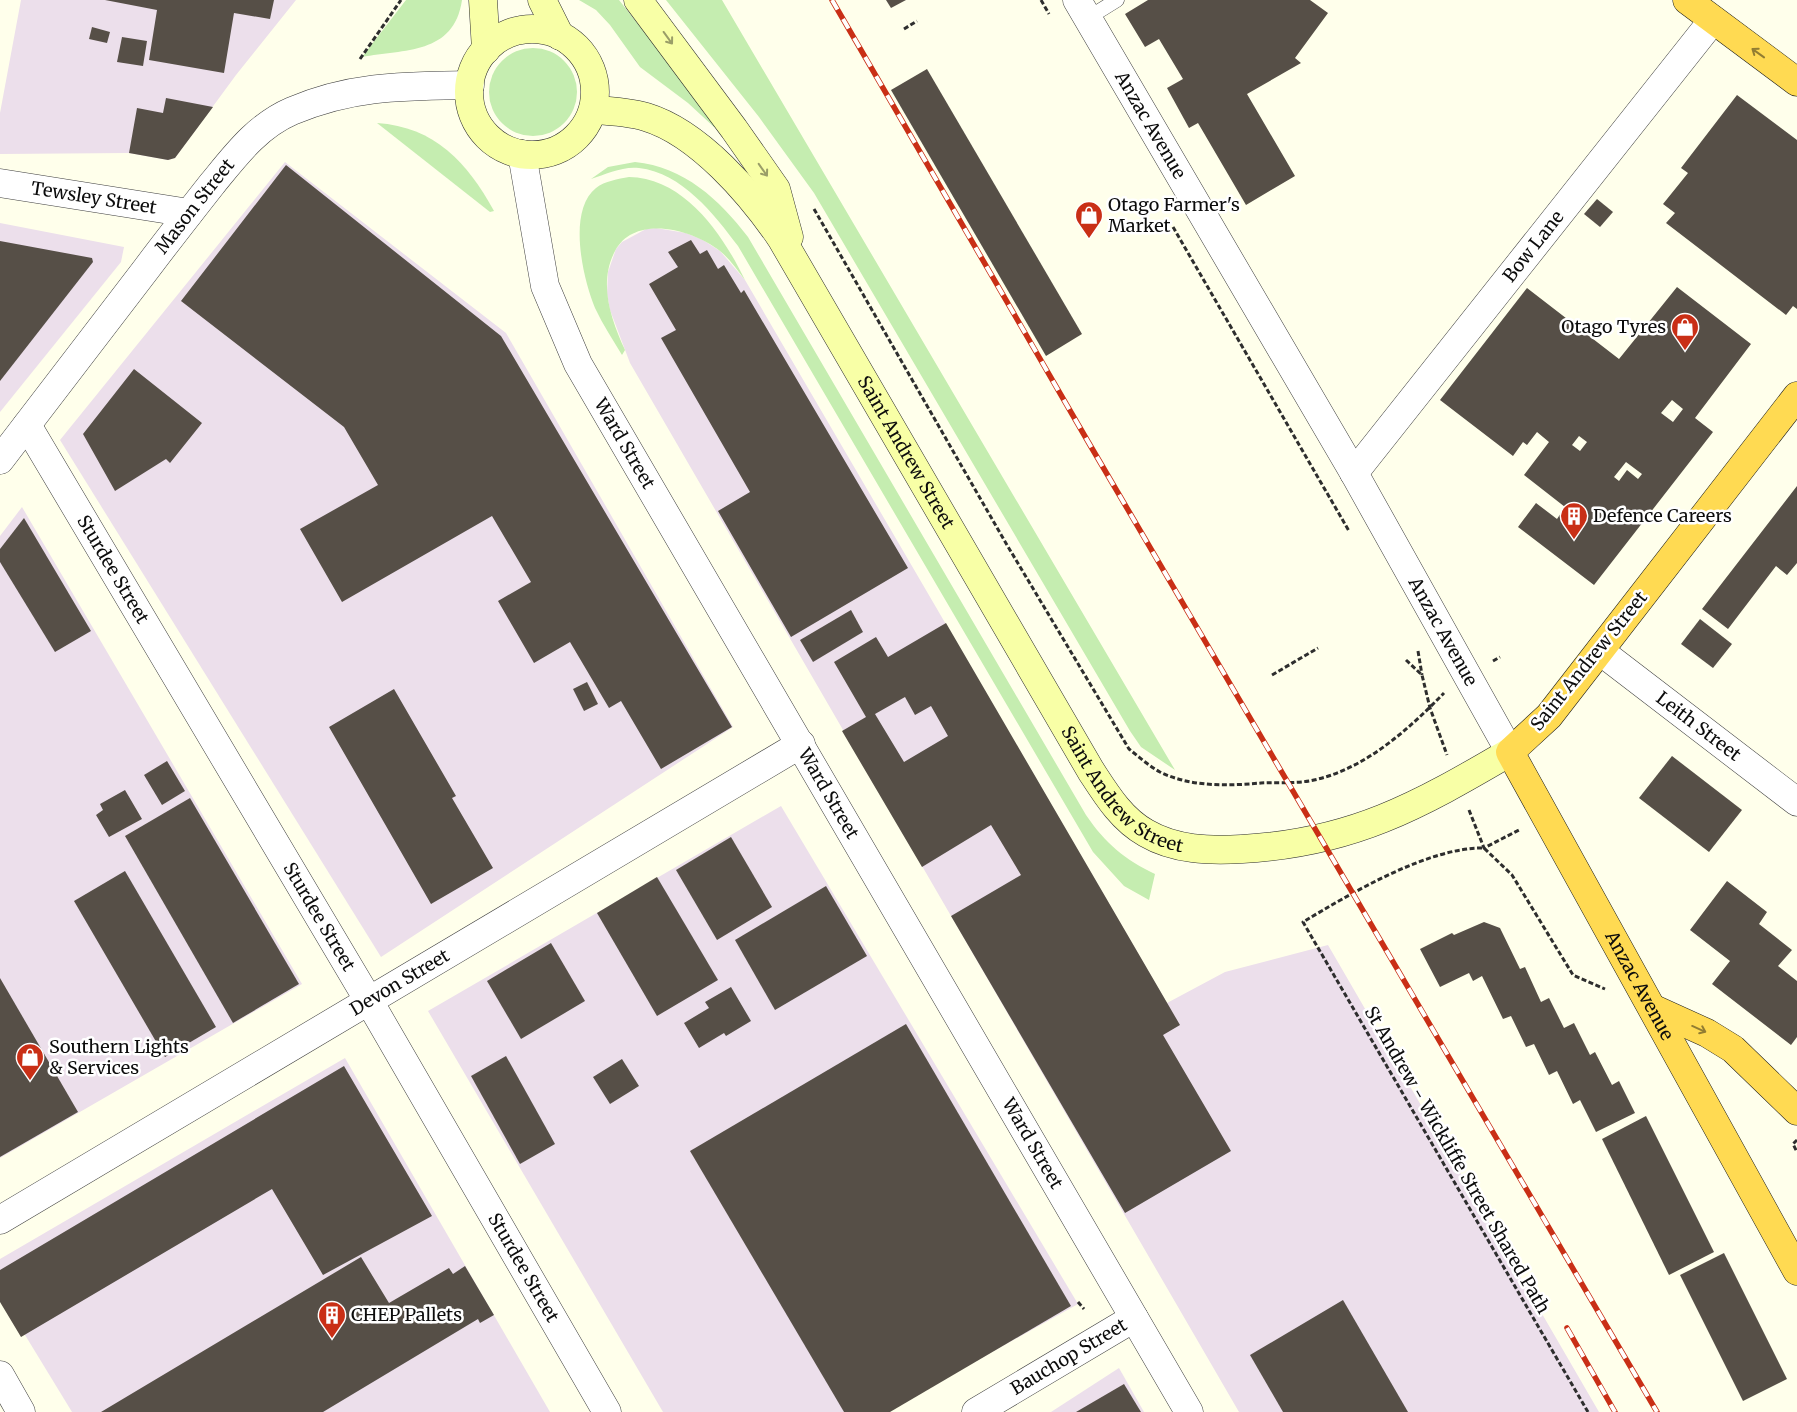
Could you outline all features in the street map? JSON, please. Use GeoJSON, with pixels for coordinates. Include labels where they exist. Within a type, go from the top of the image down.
{"type":"FeatureCollection","features":[{"type":"Feature","properties":{"kind":"highway"},"geometry":{"type":"LineString","coordinates":[[1687,0],[1797,82]]}},
{"type":"Feature","properties":{"kind":"highway","name":"Saint Andrew Street"},"geometry":{"type":"LineString","coordinates":[[1510,752],[1549,716],[1797,396]]}},
{"type":"Feature","properties":{"kind":"highway","name":"Anzac Avenue"},"geometry":{"type":"LineString","coordinates":[[1510,752],[1654,1009],[1790,1242],[1797,1271]]}},
{"type":"Feature","properties":{"kind":"highway"},"geometry":{"type":"LineString","coordinates":[[1654,1009],[1707,1033],[1733,1049],[1797,1111]]}},
{"type":"Feature","properties":{"kind":"main road"},"geometry":{"type":"LineString","coordinates":[[483,0],[486,50]]}},
{"type":"Feature","properties":{"kind":"main road"},"geometry":{"type":"LineString","coordinates":[[542,0],[560,36]]}},
{"type":"Feature","properties":{"kind":"main road"},"geometry":{"type":"LineString","coordinates":[[638,0],[729,121],[776,189],[795,262]]}},
{"type":"Feature","properties":{"kind":"main road"},"geometry":{"type":"LineString","coordinates":[[521,30],[541,30],[560,36],[578,49],[590,67],[595,88],[593,110],[579,134],[566,146],[540,155],[522,154],[495,143],[482,130],[470,104],[470,84],[475,66],[486,50],[501,37],[521,30]]}},
{"type":"Feature","properties":{"kind":"main road","name":"Saint Andrew Street"},"geometry":{"type":"LineString","coordinates":[[593,110],[635,114],[648,118],[677,133],[699,148],[732,177],[764,212],[795,262],[1091,771],[1124,817],[1146,833],[1191,848],[1219,850],[1274,848],[1322,840],[1377,822],[1429,799],[1510,752]]}},
{"type":"Feature","properties":{"kind":"street","name":"Anzac Avenue"},"geometry":{"type":"LineString","coordinates":[[1083,9],[1354,473],[1510,752]]}},
{"type":"Feature","properties":{"kind":"street","name":"Bow Lane"},"geometry":{"type":"LineString","coordinates":[[1354,473],[1713,20]]}},
{"type":"Feature","properties":{"kind":"street","name":"Mason Street"},"geometry":{"type":"LineString","coordinates":[[0,460],[189,213],[245,144],[264,126],[291,111],[322,100],[363,90],[397,85],[470,84]]}},
{"type":"Feature","properties":{"kind":"street","name":"Ward Street"},"geometry":{"type":"LineString","coordinates":[[522,154],[545,286],[578,364],[1189,1412]]}},
{"type":"Feature","properties":{"kind":"street","name":"Tewsley Street"},"geometry":{"type":"LineString","coordinates":[[0,183],[189,213]]}},
{"type":"Feature","properties":{"kind":"street","name":"Sturdee Street"},"geometry":{"type":"LineString","coordinates":[[27,425],[369,1001],[607,1412]]}},
{"type":"Feature","properties":{"kind":"street","name":"Leith Street"},"geometry":{"type":"LineString","coordinates":[[1600,651],[1797,802]]}},
{"type":"Feature","properties":{"kind":"street","name":"Devon Street"},"geometry":{"type":"LineString","coordinates":[[0,1220],[801,744]]}},
{"type":"Feature","properties":{"kind":"street","name":"Bauchop Street"},"geometry":{"type":"LineString","coordinates":[[976,1412],[1134,1318]]}},
{"type":"Feature","properties":{"kind":"street"},"geometry":{"type":"LineString","coordinates":[[0,1375],[21,1412]]}},
{"type":"Feature","properties":{"kind":"lane"},"geometry":{"type":"LineString","coordinates":[[1083,9],[1117,0]]}},
{"type":"Feature","properties":{"kind":"path"},"geometry":{"type":"LineString","coordinates":[[360,59],[401,0]]}},
{"type":"Feature","properties":{"kind":"path"},"geometry":{"type":"LineString","coordinates":[[1040,0],[1050,17]]}},
{"type":"Feature","properties":{"kind":"path"},"geometry":{"type":"LineString","coordinates":[[904,29],[917,21]]}},
{"type":"Feature","properties":{"kind":"path"},"geometry":{"type":"LineString","coordinates":[[810,203],[1007,545],[1129,749],[1160,772],[1199,784],[1251,784],[1313,780],[1336,772],[1381,749],[1416,722],[1447,690]]}},
{"type":"Feature","properties":{"kind":"path"},"geometry":{"type":"LineString","coordinates":[[1168,220],[1352,536]]}},
{"type":"Feature","properties":{"kind":"path"},"geometry":{"type":"LineString","coordinates":[[1413,643],[1418,650],[1422,675],[1435,723]]}},
{"type":"Feature","properties":{"kind":"path"},"geometry":{"type":"LineString","coordinates":[[1272,675],[1318,648]]}},
{"type":"Feature","properties":{"kind":"path"},"geometry":{"type":"LineString","coordinates":[[1406,660],[1422,675]]}},
{"type":"Feature","properties":{"kind":"path"},"geometry":{"type":"LineString","coordinates":[[1476,828],[1484,848],[1512,875],[1573,975]]}},
{"type":"Feature","properties":{"kind":"path"},"geometry":{"type":"LineString","coordinates":[[1484,848],[1503,838]]}},
{"type":"Feature","properties":{"kind":"path","name":"St Andrew - Wickliffe Street Shared Path"},"geometry":{"type":"LineString","coordinates":[[1484,848],[1454,851],[1390,874],[1302,922],[1588,1412]]}},
{"type":"Feature","properties":{"kind":"path"},"geometry":{"type":"LineString","coordinates":[[1797,1140],[1793,1144],[1797,1152]]}},
{"type":"Feature","properties":{"kind":"path"},"geometry":{"type":"LineString","coordinates":[[1078,1302],[1084,1309]]}},
{"type":"Feature","properties":{"kind":"shaded area"},"geometry":{"type":"Polygon","coordinates":[[[21,0],[296,0],[236,75],[175,158],[168,160],[129,153],[0,154],[0,113],[21,0]]]}},
{"type":"Feature","properties":{"kind":"shaded area"},"geometry":{"type":"Polygon","coordinates":[[[285,162],[506,333],[733,727],[381,957],[60,440],[285,162]]]}},
{"type":"Feature","properties":{"kind":"shaded area"},"geometry":{"type":"Polygon","coordinates":[[[0,223],[124,247],[121,262],[0,412],[0,223]]]}},
{"type":"Feature","properties":{"kind":"shaded area"},"geometry":{"type":"Polygon","coordinates":[[[656,228],[686,233],[703,240],[720,251],[745,280],[1167,1003],[1225,972],[1328,945],[1599,1412],[1239,1412],[630,363],[610,310],[607,294],[608,272],[616,249],[622,242],[646,229],[656,228]]]}},
{"type":"Feature","properties":{"kind":"shaded area"},"geometry":{"type":"Polygon","coordinates":[[[22,507],[302,984],[0,1158],[0,536],[22,507]]]}},
{"type":"Feature","properties":{"kind":"shaded area"},"geometry":{"type":"Polygon","coordinates":[[[781,806],[1078,1304],[885,1412],[663,1412],[428,1011],[781,806]]]}},
{"type":"Feature","properties":{"kind":"shaded area"},"geometry":{"type":"Polygon","coordinates":[[[345,1058],[550,1412],[72,1412],[0,1294],[0,1259],[345,1058]]]}},
{"type":"Feature","properties":{"kind":"shaded area"},"geometry":{"type":"Polygon","coordinates":[[[1119,1368],[1144,1412],[1051,1412],[1119,1368]]]}},
{"type":"Feature","properties":{"kind":"green space"},"geometry":{"type":"Polygon","coordinates":[[[406,0],[462,0],[457,18],[449,31],[438,40],[410,50],[362,57],[406,0]]]}},
{"type":"Feature","properties":{"kind":"green space"},"geometry":{"type":"Polygon","coordinates":[[[579,0],[619,0],[717,124],[714,127],[688,103],[640,67],[610,25],[596,10],[579,0]]]}},
{"type":"Feature","properties":{"kind":"green space"},"geometry":{"type":"Polygon","coordinates":[[[666,0],[722,0],[1175,770],[1141,747],[1130,731],[814,193],[759,117],[666,0]]]}},
{"type":"Feature","properties":{"kind":"green space"},"geometry":{"type":"Polygon","coordinates":[[[533,48],[550,51],[564,61],[574,75],[577,92],[574,109],[564,123],[550,133],[533,136],[516,133],[502,123],[492,109],[489,92],[492,75],[502,61],[516,51],[533,48]]]}},
{"type":"Feature","properties":{"kind":"green space"},"geometry":{"type":"Polygon","coordinates":[[[377,123],[398,126],[416,132],[447,150],[472,177],[494,211],[490,212],[377,123]]]}},
{"type":"Feature","properties":{"kind":"green space"},"geometry":{"type":"Polygon","coordinates":[[[635,162],[669,170],[699,187],[725,210],[748,237],[1086,815],[1116,850],[1134,863],[1155,874],[1149,900],[1124,886],[1093,852],[738,246],[729,234],[696,197],[683,186],[655,171],[627,168],[591,179],[608,167],[635,162]]]}},
{"type":"Feature","properties":{"kind":"green space"},"geometry":{"type":"Polygon","coordinates":[[[629,177],[649,180],[668,187],[685,198],[713,228],[745,280],[720,251],[709,243],[681,232],[650,229],[636,232],[624,239],[615,251],[607,276],[608,301],[611,314],[625,350],[622,355],[601,320],[590,295],[582,263],[580,228],[582,212],[587,199],[596,188],[607,182],[629,177]]]}},
{"type":"Feature","properties":{"kind":"building"},"geometry":{"type":"Polygon","coordinates":[[[105,0],[274,0],[270,19],[234,13],[224,73],[149,60],[157,10],[105,0]]]}},
{"type":"Feature","properties":{"kind":"building"},"geometry":{"type":"Polygon","coordinates":[[[886,0],[906,0],[891,8],[886,0]]]}},
{"type":"Feature","properties":{"kind":"building"},"geometry":{"type":"Polygon","coordinates":[[[1148,0],[1310,0],[1328,13],[1295,58],[1301,63],[1247,94],[1295,176],[1246,205],[1198,123],[1189,128],[1167,88],[1183,79],[1159,39],[1145,47],[1125,14],[1148,0]]]}},
{"type":"Feature","properties":{"kind":"building"},"geometry":{"type":"Polygon","coordinates":[[[92,27],[110,32],[107,43],[89,39],[92,27]]]}},
{"type":"Feature","properties":{"kind":"building"},"geometry":{"type":"Polygon","coordinates":[[[122,37],[147,41],[143,66],[117,62],[122,37]]]}},
{"type":"Feature","properties":{"kind":"building"},"geometry":{"type":"Polygon","coordinates":[[[927,69],[1082,334],[1046,356],[891,90],[927,69]]]}},
{"type":"Feature","properties":{"kind":"building"},"geometry":{"type":"Polygon","coordinates":[[[1737,95],[1797,140],[1797,309],[1793,306],[1786,315],[1666,223],[1675,213],[1663,204],[1688,173],[1681,168],[1737,95]]]}},
{"type":"Feature","properties":{"kind":"building"},"geometry":{"type":"Polygon","coordinates":[[[166,98],[213,107],[175,158],[168,160],[129,153],[137,108],[163,113],[166,98]]]}},
{"type":"Feature","properties":{"kind":"building"},"geometry":{"type":"Polygon","coordinates":[[[286,165],[501,336],[732,727],[661,769],[621,701],[609,708],[570,642],[534,663],[498,601],[531,582],[492,516],[342,602],[300,529],[378,485],[344,427],[181,301],[286,165]]]}},
{"type":"Feature","properties":{"kind":"building"},"geometry":{"type":"Polygon","coordinates":[[[1597,199],[1613,212],[1600,227],[1584,214],[1597,199]]]}},
{"type":"Feature","properties":{"kind":"building"},"geometry":{"type":"Polygon","coordinates":[[[691,240],[700,254],[707,250],[718,269],[724,265],[741,293],[744,290],[908,568],[791,637],[718,511],[750,492],[661,338],[676,330],[649,284],[678,267],[668,252],[691,240]]]}},
{"type":"Feature","properties":{"kind":"building"},"geometry":{"type":"Polygon","coordinates":[[[0,241],[92,258],[93,262],[0,381],[0,241]]]}},
{"type":"Feature","properties":{"kind":"building"},"geometry":{"type":"Polygon","coordinates":[[[1677,287],[1751,344],[1695,418],[1713,432],[1594,585],[1518,527],[1536,503],[1557,519],[1565,507],[1524,475],[1549,442],[1537,432],[1527,445],[1523,442],[1513,456],[1440,400],[1527,288],[1619,359],[1677,287]],[[1672,400],[1661,413],[1673,422],[1683,409],[1672,400]],[[1579,436],[1572,445],[1580,451],[1587,442],[1579,436]],[[1626,462],[1614,477],[1619,481],[1627,470],[1638,479],[1642,474],[1626,462]],[[1572,509],[1570,511],[1577,516],[1569,528],[1574,532],[1585,518],[1572,509]]]}},
{"type":"Feature","properties":{"kind":"building"},"geometry":{"type":"Polygon","coordinates":[[[134,369],[202,423],[170,463],[166,459],[115,491],[83,434],[134,369]]]}},
{"type":"Feature","properties":{"kind":"building"},"geometry":{"type":"Polygon","coordinates":[[[1797,486],[1797,563],[1787,575],[1776,566],[1728,629],[1702,609],[1797,486]]]}},
{"type":"Feature","properties":{"kind":"building"},"geometry":{"type":"Polygon","coordinates":[[[24,518],[91,631],[55,652],[0,562],[0,549],[24,518]]]}},
{"type":"Feature","properties":{"kind":"building"},"geometry":{"type":"Polygon","coordinates":[[[851,610],[863,632],[813,662],[800,640],[851,610]]]}},
{"type":"Feature","properties":{"kind":"building"},"geometry":{"type":"Polygon","coordinates":[[[1700,619],[1732,644],[1713,668],[1681,644],[1700,619]]]}},
{"type":"Feature","properties":{"kind":"building"},"geometry":{"type":"Polygon","coordinates":[[[946,623],[1180,1025],[1163,1035],[1231,1151],[1125,1213],[951,916],[1021,875],[991,825],[922,867],[842,731],[866,717],[834,662],[876,637],[888,657],[946,623]],[[905,697],[875,714],[904,762],[948,736],[931,706],[915,715],[905,697]]]}},
{"type":"Feature","properties":{"kind":"building"},"geometry":{"type":"Polygon","coordinates":[[[587,682],[598,704],[584,711],[573,689],[587,682]]]}},
{"type":"Feature","properties":{"kind":"building"},"geometry":{"type":"Polygon","coordinates":[[[394,689],[456,796],[452,798],[493,868],[431,904],[329,727],[394,689]]]}},
{"type":"Feature","properties":{"kind":"building"},"geometry":{"type":"Polygon","coordinates":[[[1672,756],[1742,810],[1709,852],[1639,798],[1672,756]]]}},
{"type":"Feature","properties":{"kind":"building"},"geometry":{"type":"Polygon","coordinates":[[[167,761],[185,791],[162,805],[144,775],[167,761]]]}},
{"type":"Feature","properties":{"kind":"building"},"geometry":{"type":"Polygon","coordinates":[[[125,790],[142,819],[109,837],[96,815],[103,810],[100,804],[125,790]]]}},
{"type":"Feature","properties":{"kind":"building"},"geometry":{"type":"Polygon","coordinates":[[[190,798],[299,984],[233,1023],[125,836],[190,798]]]}},
{"type":"Feature","properties":{"kind":"building"},"geometry":{"type":"Polygon","coordinates":[[[731,837],[772,907],[717,940],[676,870],[731,837]]]}},
{"type":"Feature","properties":{"kind":"building"},"geometry":{"type":"Polygon","coordinates":[[[125,871],[216,1027],[165,1057],[74,901],[125,871]]]}},
{"type":"Feature","properties":{"kind":"building"},"geometry":{"type":"Polygon","coordinates":[[[657,877],[718,980],[657,1016],[597,913],[657,877]]]}},
{"type":"Feature","properties":{"kind":"building"},"geometry":{"type":"Polygon","coordinates":[[[1727,881],[1767,912],[1759,924],[1792,950],[1778,966],[1797,981],[1797,1037],[1791,1045],[1712,984],[1730,961],[1690,930],[1727,881]]]}},
{"type":"Feature","properties":{"kind":"building"},"geometry":{"type":"Polygon","coordinates":[[[826,886],[867,956],[775,1010],[735,940],[826,886]]]}},
{"type":"Feature","properties":{"kind":"building"},"geometry":{"type":"Polygon","coordinates":[[[1484,922],[1500,928],[1520,969],[1525,967],[1541,1002],[1549,998],[1564,1028],[1574,1023],[1590,1055],[1595,1052],[1612,1085],[1619,1081],[1635,1113],[1596,1132],[1580,1100],[1573,1104],[1557,1071],[1549,1075],[1534,1044],[1526,1047],[1511,1016],[1503,1019],[1482,976],[1473,981],[1469,973],[1440,987],[1420,949],[1452,933],[1454,935],[1484,922]]]}},
{"type":"Feature","properties":{"kind":"building"},"geometry":{"type":"Polygon","coordinates":[[[551,943],[585,1001],[521,1039],[487,981],[551,943]]]}},
{"type":"Feature","properties":{"kind":"building","name":"Southern Lights & Services"},"geometry":{"type":"Polygon","coordinates":[[[0,978],[78,1112],[0,1157],[0,978]]]}},
{"type":"Feature","properties":{"kind":"building"},"geometry":{"type":"Polygon","coordinates":[[[731,987],[751,1021],[726,1036],[724,1033],[699,1048],[684,1023],[709,1008],[705,1002],[731,987]]]}},
{"type":"Feature","properties":{"kind":"building"},"geometry":{"type":"Polygon","coordinates":[[[906,1024],[1071,1306],[890,1412],[844,1412],[690,1151],[906,1024]]]}},
{"type":"Feature","properties":{"kind":"building"},"geometry":{"type":"Polygon","coordinates":[[[506,1056],[555,1144],[520,1164],[471,1076],[506,1056]]]}},
{"type":"Feature","properties":{"kind":"building"},"geometry":{"type":"Polygon","coordinates":[[[622,1059],[639,1086],[610,1104],[593,1077],[622,1059]]]}},
{"type":"Feature","properties":{"kind":"building"},"geometry":{"type":"Polygon","coordinates":[[[344,1066],[432,1216],[323,1275],[272,1189],[21,1337],[0,1302],[0,1270],[344,1066]]]}},
{"type":"Feature","properties":{"kind":"building"},"geometry":{"type":"Polygon","coordinates":[[[1646,1116],[1714,1252],[1669,1275],[1602,1139],[1646,1116]]]}},
{"type":"Feature","properties":{"kind":"building"},"geometry":{"type":"Polygon","coordinates":[[[1724,1253],[1787,1379],[1743,1401],[1680,1275],[1724,1253]]]}},
{"type":"Feature","properties":{"kind":"building","name":"CHEP Pallets"},"geometry":{"type":"Polygon","coordinates":[[[361,1257],[389,1303],[449,1268],[453,1274],[465,1266],[494,1315],[480,1323],[478,1319],[323,1412],[101,1412],[361,1257]]]}},
{"type":"Feature","properties":{"kind":"building"},"geometry":{"type":"Polygon","coordinates":[[[1343,1300],[1408,1412],[1283,1412],[1250,1355],[1343,1300]]]}},
{"type":"Feature","properties":{"kind":"building"},"geometry":{"type":"Polygon","coordinates":[[[1124,1384],[1141,1412],[1076,1412],[1124,1384]]]}},
{"type":"Feature","properties":{"kind":"railway"},"geometry":{"type":"LineString","coordinates":[[832,0],[1090,445],[1657,1412]]}},
{"type":"Feature","properties":{"kind":"railway"},"geometry":{"type":"LineString","coordinates":[[1567,1328],[1615,1412]]}},
{"type":"Feature","properties":{"kind":"place","name":"Otago Farmer's Market"},"geometry":{"type":"Point","coordinates":[1089,239]}},
{"type":"Feature","properties":{"kind":"place","name":"Otago Tyres"},"geometry":{"type":"Point","coordinates":[1685,351]}},
{"type":"Feature","properties":{"kind":"place","name":"Defence Careers"},"geometry":{"type":"Point","coordinates":[1574,540]}},
{"type":"Feature","properties":{"kind":"place","name":"Southern Lights & Services"},"geometry":{"type":"Point","coordinates":[30,1081]}},
{"type":"Feature","properties":{"kind":"place","name":"CHEP Pallets"},"geometry":{"type":"Point","coordinates":[332,1339]}}]}
